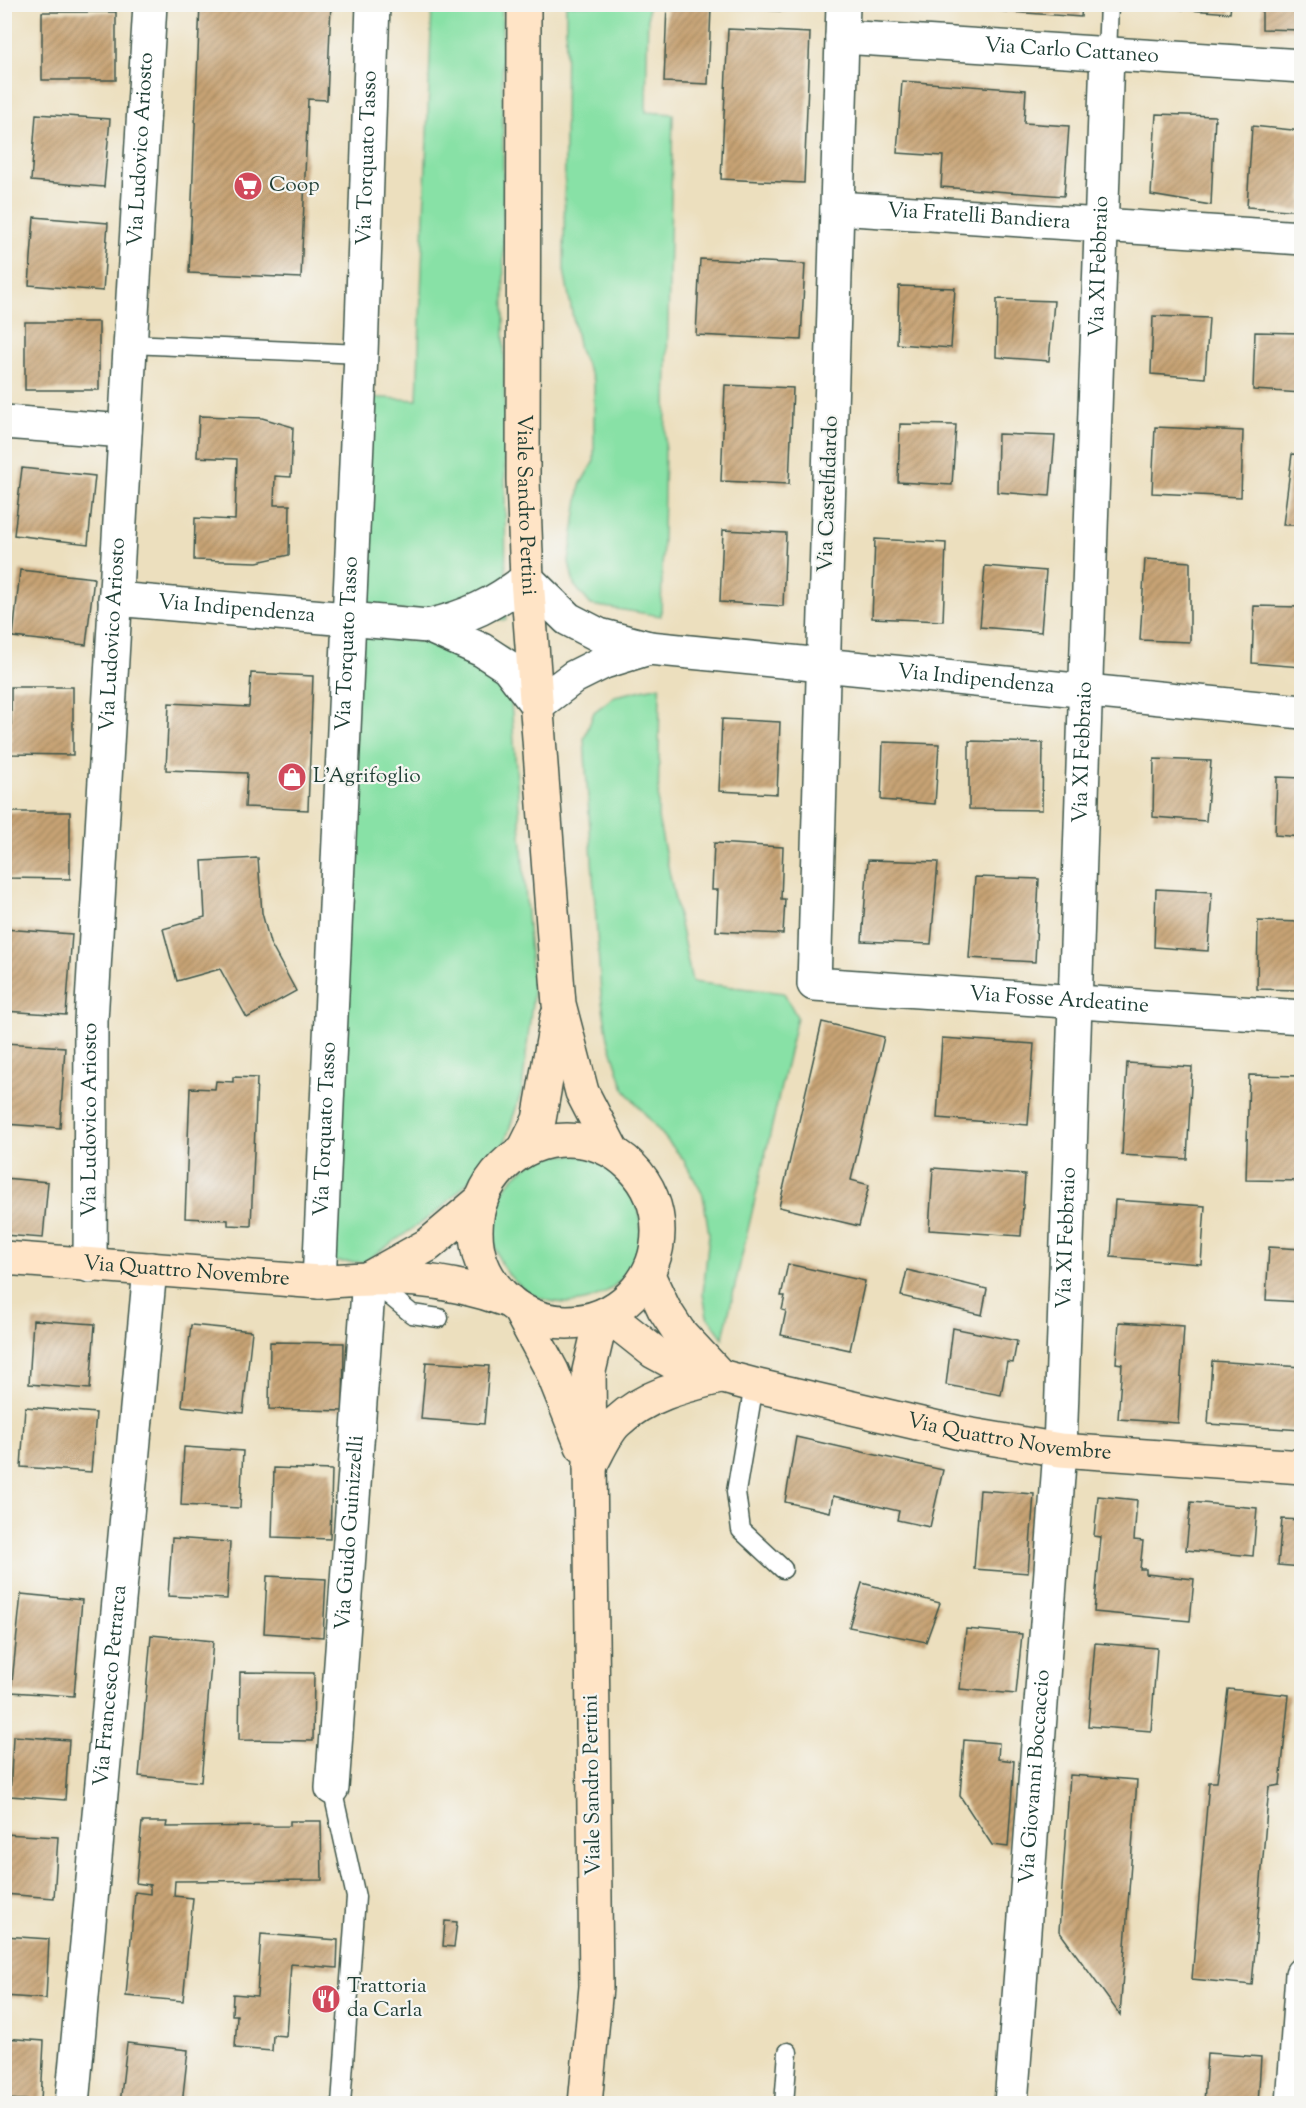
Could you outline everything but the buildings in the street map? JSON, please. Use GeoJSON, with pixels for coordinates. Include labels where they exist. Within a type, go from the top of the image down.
{"type":"FeatureCollection","features":[{"type":"Feature","properties":{"kind":"main road","name":"Viale Sandro Pertini"},"geometry":{"type":"LineString","coordinates":[[514,1305],[545,1320],[574,1322],[604,1315],[630,1298],[648,1275],[656,1253],[658,1237],[656,1205],[646,1183],[612,1150],[582,1092],[559,1004],[527,579],[523,480],[524,4]]}},
{"type":"Feature","properties":{"kind":"main road","name":"Viale Sandro Pertini"},"geometry":{"type":"LineString","coordinates":[[525,1148],[539,1120],[559,1004]]}},
{"type":"Feature","properties":{"kind":"main road","name":"Viale Sandro Pertini"},"geometry":{"type":"LineString","coordinates":[[590,1466],[552,1371],[514,1305],[490,1280],[479,1256],[475,1228],[480,1201],[497,1170],[525,1148],[554,1139],[584,1140],[612,1150]]}},
{"type":"Feature","properties":{"kind":"main road"},"geometry":{"type":"LineString","coordinates":[[369,1278],[428,1245],[480,1201]]}},
{"type":"Feature","properties":{"kind":"main road","name":"Via Quattro Novembre"},"geometry":{"type":"LineString","coordinates":[[4,1258],[319,1282],[369,1278],[437,1280],[469,1287],[514,1305]]}},
{"type":"Feature","properties":{"kind":"main road"},"geometry":{"type":"LineString","coordinates":[[590,1466],[615,1423],[649,1399],[684,1386],[721,1377],[679,1332],[664,1310],[648,1275]]}},
{"type":"Feature","properties":{"kind":"main road","name":"Viale Sandro Pertini"},"geometry":{"type":"LineString","coordinates":[[585,2103],[596,1987],[589,1371],[604,1315]]}},
{"type":"Feature","properties":{"kind":"main road","name":"Via Quattro Novembre"},"geometry":{"type":"LineString","coordinates":[[604,1315],[654,1352],[678,1365],[960,1433],[1060,1450],[1302,1467]]}},
{"type":"Feature","properties":{"kind":"street","name":"Via Ludovico Ariosto"},"geometry":{"type":"LineString","coordinates":[[90,1266],[91,1021],[150,4]]}},
{"type":"Feature","properties":{"kind":"street","name":"Via Torquato Tasso"},"geometry":{"type":"LineString","coordinates":[[319,1282],[361,354],[373,4]]}},
{"type":"Feature","properties":{"kind":"street","name":"Via Castelfidardo"},"geometry":{"type":"LineString","coordinates":[[814,984],[843,4]]}},
{"type":"Feature","properties":{"kind":"street","name":"Via Carlo Cattaneo"},"geometry":{"type":"LineString","coordinates":[[842,37],[1302,66]]}},
{"type":"Feature","properties":{"kind":"street","name":"Via XI Febbraio"},"geometry":{"type":"LineString","coordinates":[[1060,1450],[1107,54]]}},
{"type":"Feature","properties":{"kind":"street","name":"Via Fratelli Bandiera"},"geometry":{"type":"LineString","coordinates":[[837,208],[1302,238]]}},
{"type":"Feature","properties":{"kind":"street"},"geometry":{"type":"LineString","coordinates":[[4,422],[125,431]]}},
{"type":"Feature","properties":{"kind":"street","name":"Via Indipendenza"},"geometry":{"type":"LineString","coordinates":[[115,599],[428,626],[462,618],[499,600],[527,579],[568,619],[599,634],[649,648],[1302,712]]}},
{"type":"Feature","properties":{"kind":"street","name":"Via Indipendenza"},"geometry":{"type":"LineString","coordinates":[[428,626],[482,650],[508,667],[537,705],[574,678],[604,662],[649,648]]}},
{"type":"Feature","properties":{"kind":"street","name":"Via Fosse Ardeatine"},"geometry":{"type":"LineString","coordinates":[[814,984],[1302,1017]]}},
{"type":"Feature","properties":{"kind":"street","name":"Via Francesco Petrarca"},"geometry":{"type":"LineString","coordinates":[[72,2103],[150,1269]]}},
{"type":"Feature","properties":{"kind":"street","name":"Via Guido Guinizzelli"},"geometry":{"type":"LineString","coordinates":[[332,1788],[369,1278]]}},
{"type":"Feature","properties":{"kind":"street","name":"Via Giovanni Boccaccio"},"geometry":{"type":"LineString","coordinates":[[1011,2103],[1060,1450]]}},
{"type":"Feature","properties":{"kind":"street"},"geometry":{"type":"LineString","coordinates":[[1293,2103],[1302,1974]]}},
{"type":"Feature","properties":{"kind":"lane"},"geometry":{"type":"LineString","coordinates":[[1107,54],[1109,4]]}},
{"type":"Feature","properties":{"kind":"lane"},"geometry":{"type":"LineString","coordinates":[[130,344],[361,354]]}},
{"type":"Feature","properties":{"kind":"lane"},"geometry":{"type":"LineString","coordinates":[[369,1278],[412,1314],[439,1318]]}},
{"type":"Feature","properties":{"kind":"lane"},"geometry":{"type":"LineString","coordinates":[[754,1385],[736,1492],[741,1530],[783,1569]]}},
{"type":"Feature","properties":{"kind":"lane"},"geometry":{"type":"LineString","coordinates":[[332,1788],[356,1898],[341,2103]]}},
{"type":"Feature","properties":{"kind":"lane"},"geometry":{"type":"LineString","coordinates":[[784,2103],[788,2052]]}},
{"type":"Feature","properties":{"kind":"green space"},"geometry":{"type":"Polygon","coordinates":[[[432,5],[502,5],[506,620],[360,607],[367,397],[417,400],[432,5]]]}},
{"type":"Feature","properties":{"kind":"green space"},"geometry":{"type":"Polygon","coordinates":[[[566,5],[648,5],[646,112],[673,114],[661,616],[591,605],[574,585],[569,562],[580,485],[594,461],[594,381],[579,350],[564,270],[566,5]]]}},
{"type":"Feature","properties":{"kind":"green space"},"geometry":{"type":"Polygon","coordinates":[[[359,636],[507,649],[533,994],[522,1090],[504,1145],[441,1209],[364,1262],[332,1262],[359,636]]]}},
{"type":"Feature","properties":{"kind":"green space"},"geometry":{"type":"Polygon","coordinates":[[[660,686],[658,818],[692,982],[784,993],[797,1017],[723,1338],[707,1316],[703,1294],[709,1234],[703,1195],[683,1159],[624,1089],[608,1039],[601,995],[584,739],[594,712],[615,696],[660,686]]]}},
{"type":"Feature","properties":{"kind":"green space"},"geometry":{"type":"Polygon","coordinates":[[[567,1155],[595,1160],[620,1176],[636,1201],[641,1229],[636,1257],[620,1282],[595,1298],[567,1303],[539,1298],[514,1282],[498,1257],[493,1229],[498,1201],[514,1176],[539,1160],[567,1155]]]}},
{"type":"Feature","properties":{"kind":"place","name":"Coop"},"geometry":{"type":"Point","coordinates":[248,186]}},
{"type":"Feature","properties":{"kind":"place","name":"L'Agrifoglio"},"geometry":{"type":"Point","coordinates":[292,777]}},
{"type":"Feature","properties":{"kind":"place","name":"Trattoria da Carla"},"geometry":{"type":"Point","coordinates":[326,1999]}}]}
